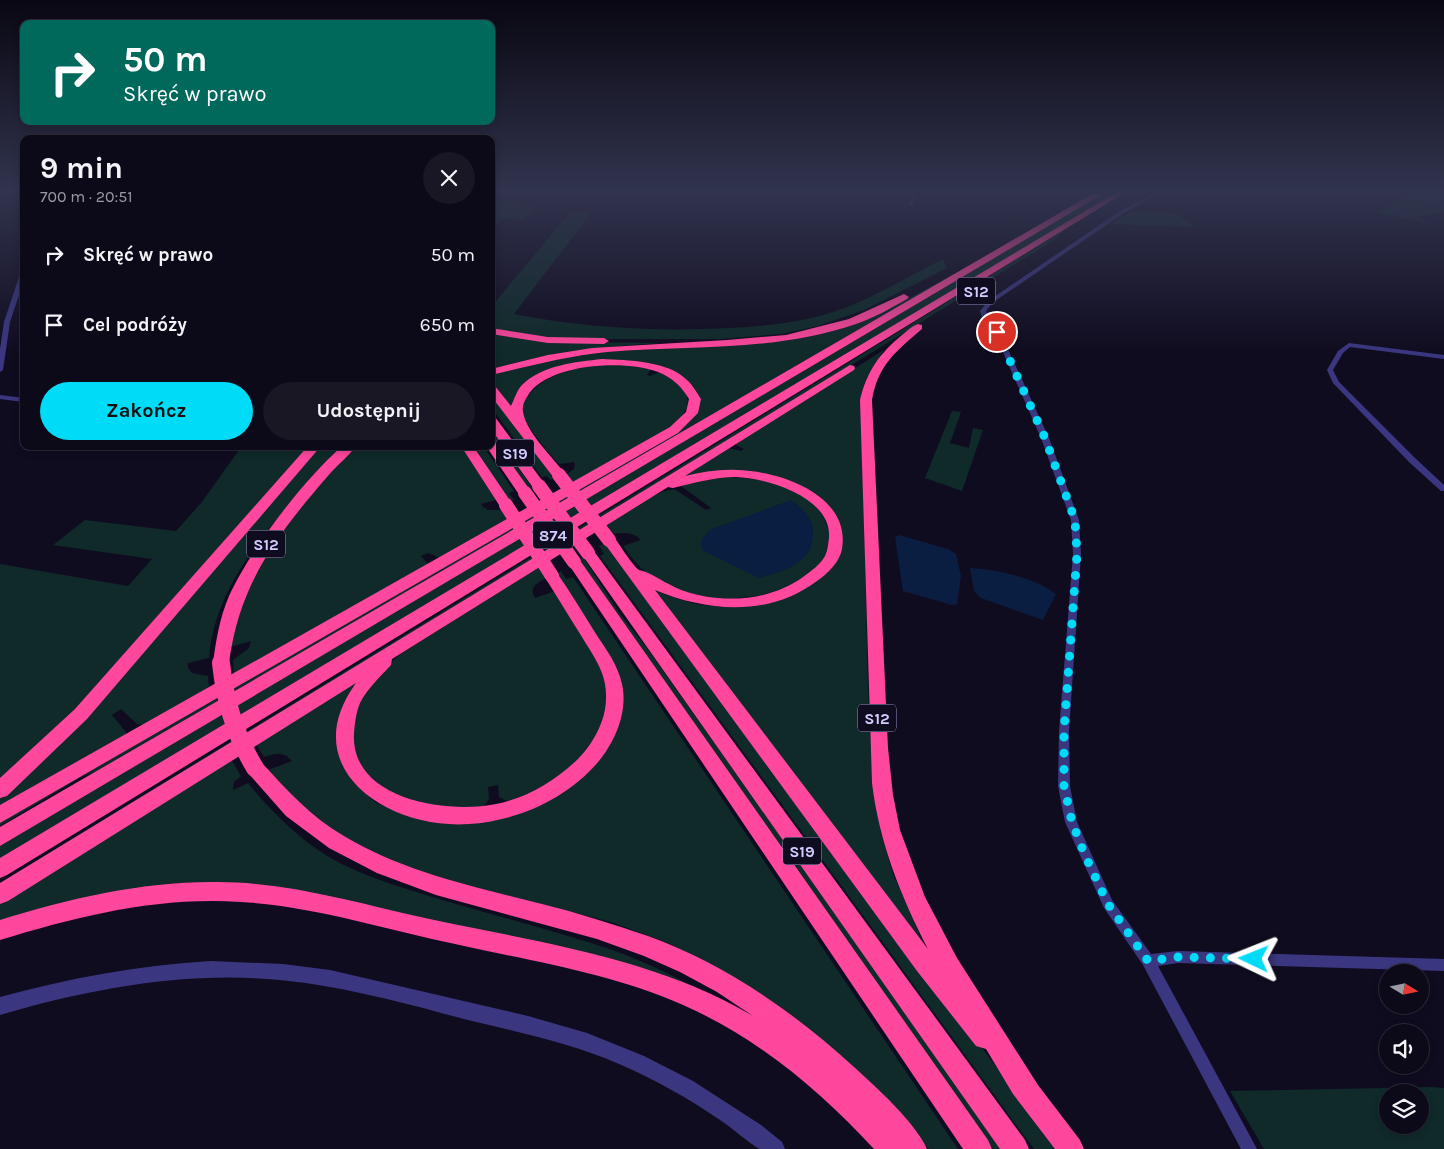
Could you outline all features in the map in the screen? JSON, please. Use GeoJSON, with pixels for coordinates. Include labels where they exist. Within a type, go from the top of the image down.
{"type":"FeatureCollection","features":[{"type":"Feature","properties":{"kind":"highway"},"geometry":{"type":"LineString","coordinates":[[495,371],[539,360],[589,351],[635,347],[746,343],[822,331],[867,316],[1002,246]]}},
{"type":"Feature","properties":{"kind":"highway","name":"874"},"geometry":{"type":"LineString","coordinates":[[0,838],[1011,246]]}},
{"type":"Feature","properties":{"kind":"highway","name":"874"},"geometry":{"type":"LineString","coordinates":[[0,869],[1025,246]]}},
{"type":"Feature","properties":{"kind":"highway","name":"S12"},"geometry":{"type":"LineString","coordinates":[[1049,246],[918,327],[881,360],[869,382],[866,400],[881,781],[888,822],[898,858],[924,918],[949,965],[1028,1092],[1071,1149]]}},
{"type":"Feature","properties":{"kind":"highway"},"geometry":{"type":"LineString","coordinates":[[0,894],[628,504],[918,327]]}},
{"type":"Feature","properties":{"kind":"highway"},"geometry":{"type":"LineString","coordinates":[[495,332],[566,341],[690,342],[749,340],[822,331]]}},
{"type":"Feature","properties":{"kind":"highway"},"geometry":{"type":"LineString","coordinates":[[0,816],[674,430],[692,413],[695,399],[685,382],[674,374],[659,368],[642,364],[614,362],[575,366],[553,372],[536,381],[520,397],[517,413],[532,440]]}},
{"type":"Feature","properties":{"kind":"highway"},"geometry":{"type":"LineString","coordinates":[[495,393],[609,540],[919,955],[1028,1092]]}},
{"type":"Feature","properties":{"kind":"highway","name":"S19"},"geometry":{"type":"LineString","coordinates":[[495,426],[539,486],[581,558],[979,1149]]}},
{"type":"Feature","properties":{"kind":"highway"},"geometry":{"type":"LineString","coordinates":[[0,790],[81,714],[312,450]]}},
{"type":"Feature","properties":{"kind":"highway","name":"S12"},"geometry":{"type":"LineString","coordinates":[[346,450],[316,481],[264,547],[236,594],[227,621],[222,663],[222,684],[230,720],[240,743],[255,768],[276,795],[301,818],[325,836],[368,860],[420,880],[622,937],[678,960],[725,984],[770,1013],[834,1065],[874,1104],[914,1149]]}},
{"type":"Feature","properties":{"kind":"highway"},"geometry":{"type":"LineString","coordinates":[[431,626],[384,662],[359,690],[351,704],[346,720],[344,736],[348,754],[356,772],[385,798],[401,806],[437,814],[454,816],[488,814],[537,798],[563,782],[592,756],[608,731],[616,704],[614,677],[552,576],[470,450]]}},
{"type":"Feature","properties":{"kind":"highway","name":"S19"},"geometry":{"type":"LineString","coordinates":[[495,450],[525,493],[581,558],[1016,1149]]}},
{"type":"Feature","properties":{"kind":"highway"},"geometry":{"type":"LineString","coordinates":[[624,561],[654,584],[675,594],[714,602],[739,603],[770,598],[805,584],[826,566],[834,552],[836,543],[836,533],[829,514],[816,500],[787,484],[756,476],[725,474],[697,477],[673,484],[628,504]]}},
{"type":"Feature","properties":{"kind":"highway"},"geometry":{"type":"LineString","coordinates":[[0,930],[70,910],[129,898],[194,892],[244,892],[302,901],[566,959],[670,988],[742,1022],[769,1038],[820,1078],[854,1109],[892,1149]]}},
{"type":"Feature","properties":{"kind":"street"},"geometry":{"type":"LineString","coordinates":[[1073,246],[990,302],[983,310],[985,316],[997,332],[1045,438],[1075,520],[1077,554],[1064,740],[1064,786],[1072,822],[1108,904],[1148,961],[1249,1149]]}},
{"type":"Feature","properties":{"kind":"street"},"geometry":{"type":"LineString","coordinates":[[0,370],[7,322],[20,283]]}},
{"type":"Feature","properties":{"kind":"street"},"geometry":{"type":"LineString","coordinates":[[1444,357],[1349,345],[1340,352],[1330,370],[1336,383],[1412,460],[1444,489]]}},
{"type":"Feature","properties":{"kind":"street"},"geometry":{"type":"LineString","coordinates":[[0,398],[20,400]]}},
{"type":"Feature","properties":{"kind":"street"},"geometry":{"type":"LineString","coordinates":[[1148,961],[1178,957],[1444,965]]}},
{"type":"Feature","properties":{"kind":"street"},"geometry":{"type":"LineString","coordinates":[[0,1006],[63,988],[157,972],[248,970],[284,972],[339,980],[551,1031],[617,1053],[662,1074],[701,1096],[741,1121],[775,1149]]}},
{"type":"Feature","properties":{"kind":"green space"},"geometry":{"type":"Polygon","coordinates":[[[542,246],[566,246],[514,314],[568,323],[622,328],[702,329],[793,322],[830,313],[873,296],[943,259],[947,268],[864,310],[818,326],[781,334],[721,339],[556,338],[495,330],[495,302],[542,246]]]}},
{"type":"Feature","properties":{"kind":"green space"},"geometry":{"type":"Polygon","coordinates":[[[1016,246],[1028,246],[0,863],[0,843],[1016,246]]]}},
{"type":"Feature","properties":{"kind":"green space"},"geometry":{"type":"Polygon","coordinates":[[[1040,246],[1045,246],[704,456],[0,883],[1040,246]]]}},
{"type":"Feature","properties":{"kind":"green space"},"geometry":{"type":"Polygon","coordinates":[[[965,268],[95,772],[81,777],[0,826],[0,819],[677,431],[688,423],[697,411],[697,393],[687,380],[625,361],[554,370],[511,408],[495,386],[495,374],[543,361],[582,354],[759,343],[813,335],[853,323],[910,297],[965,268]]]}},
{"type":"Feature","properties":{"kind":"green space"},"geometry":{"type":"Polygon","coordinates":[[[495,333],[577,342],[661,343],[617,346],[533,359],[495,368],[495,333]]]}},
{"type":"Feature","properties":{"kind":"green space"},"geometry":{"type":"Polygon","coordinates":[[[884,350],[866,379],[861,395],[868,689],[873,786],[881,832],[893,874],[926,949],[652,588],[666,595],[696,604],[721,607],[753,605],[835,561],[828,507],[758,473],[680,478],[729,448],[741,451],[744,449],[736,445],[736,442],[884,350]]]}},
{"type":"Feature","properties":{"kind":"green space"},"geometry":{"type":"Polygon","coordinates":[[[600,364],[627,365],[651,369],[647,375],[650,376],[660,372],[683,388],[688,402],[682,417],[674,425],[574,483],[567,474],[574,469],[574,462],[559,464],[539,440],[522,412],[524,402],[535,388],[552,377],[570,370],[600,364]]]}},
{"type":"Feature","properties":{"kind":"green space"},"geometry":{"type":"Polygon","coordinates":[[[495,399],[554,478],[550,480],[547,476],[542,477],[495,412],[495,399]]]}},
{"type":"Feature","properties":{"kind":"green space"},"geometry":{"type":"Polygon","coordinates":[[[952,411],[961,412],[950,443],[969,448],[973,428],[983,430],[962,491],[925,478],[952,411]]]}},
{"type":"Feature","properties":{"kind":"green space"},"geometry":{"type":"Polygon","coordinates":[[[495,435],[533,489],[530,491],[495,442],[495,435]]]}},
{"type":"Feature","properties":{"kind":"green space"},"geometry":{"type":"Polygon","coordinates":[[[239,450],[305,450],[71,714],[0,782],[0,564],[128,586],[152,559],[53,545],[85,520],[176,531],[201,503],[239,450]]]}},
{"type":"Feature","properties":{"kind":"green space"},"geometry":{"type":"Polygon","coordinates":[[[314,450],[337,450],[294,497],[248,557],[226,595],[218,615],[212,636],[209,658],[188,663],[188,668],[192,673],[208,676],[209,691],[144,725],[137,724],[121,709],[112,715],[126,732],[126,736],[0,809],[0,794],[314,450]]]}},
{"type":"Feature","properties":{"kind":"green space"},"geometry":{"type":"Polygon","coordinates":[[[352,450],[465,450],[496,500],[481,504],[482,506],[488,510],[502,510],[509,520],[440,558],[428,553],[421,556],[428,564],[234,677],[233,660],[249,648],[251,641],[230,647],[234,624],[257,571],[303,503],[352,450]]]}},
{"type":"Feature","properties":{"kind":"green space"},"geometry":{"type":"Polygon","coordinates":[[[474,450],[486,450],[514,491],[509,493],[514,500],[509,503],[474,450]]]}},
{"type":"Feature","properties":{"kind":"green space"},"geometry":{"type":"Polygon","coordinates":[[[728,477],[757,480],[786,487],[811,502],[821,513],[830,537],[825,558],[814,573],[801,581],[776,591],[758,595],[740,598],[702,597],[667,585],[647,573],[623,546],[641,540],[635,535],[628,533],[613,534],[607,525],[650,497],[669,490],[676,490],[706,510],[711,508],[681,486],[684,483],[728,477]]]}},
{"type":"Feature","properties":{"kind":"green space"},"geometry":{"type":"Polygon","coordinates":[[[605,543],[1058,1149],[1034,1149],[600,556],[604,554],[599,546],[605,543]]]}},
{"type":"Feature","properties":{"kind":"green space"},"geometry":{"type":"Polygon","coordinates":[[[583,557],[620,614],[646,647],[1002,1149],[990,1149],[578,560],[583,557]]]}},
{"type":"Feature","properties":{"kind":"green space"},"geometry":{"type":"Polygon","coordinates":[[[539,567],[546,578],[534,586],[532,591],[535,598],[555,591],[594,648],[608,691],[601,729],[575,764],[552,782],[529,794],[507,801],[499,797],[498,785],[488,787],[489,799],[483,807],[433,808],[392,794],[367,774],[358,762],[353,745],[355,712],[363,695],[386,666],[402,653],[539,567]]]}},
{"type":"Feature","properties":{"kind":"green space"},"geometry":{"type":"Polygon","coordinates":[[[561,571],[566,579],[573,577],[958,1149],[929,1149],[836,1053],[781,1007],[727,974],[666,942],[611,922],[484,890],[419,871],[369,851],[331,829],[301,805],[268,770],[292,761],[283,754],[264,757],[254,741],[365,672],[347,700],[340,718],[346,770],[352,781],[376,803],[417,819],[465,822],[575,780],[622,686],[618,669],[556,574],[561,571]]]}},
{"type":"Feature","properties":{"kind":"green space"},"geometry":{"type":"Polygon","coordinates":[[[229,756],[241,776],[234,782],[233,790],[248,783],[266,804],[296,833],[318,850],[349,867],[402,888],[610,949],[663,971],[732,1007],[265,888],[0,925],[0,900],[229,756]]]}},
{"type":"Feature","properties":{"kind":"green space"},"geometry":{"type":"Polygon","coordinates":[[[1429,1087],[1444,1088],[1444,1149],[1264,1149],[1230,1091],[1379,1088],[1379,1134],[1429,1134],[1429,1087]]]}},
{"type":"Feature","properties":{"kind":"water"},"geometry":{"type":"Polygon","coordinates":[[[791,500],[807,514],[813,529],[808,553],[795,565],[759,578],[702,550],[701,541],[709,530],[791,500]]]}},
{"type":"Feature","properties":{"kind":"water"},"geometry":{"type":"Polygon","coordinates":[[[899,535],[948,549],[956,554],[961,576],[957,604],[952,605],[903,591],[895,537],[899,535]]]}},
{"type":"Feature","properties":{"kind":"water"},"geometry":{"type":"Polygon","coordinates":[[[970,568],[1015,575],[1037,583],[1056,594],[1043,620],[981,598],[974,591],[970,568]]]}},
{"type":"Feature","properties":{"kind":"route"},"geometry":{"type":"LineString","coordinates":[[997,332],[1045,438],[1075,520],[1077,554],[1064,731],[1064,786],[1072,822],[1084,853],[1108,904],[1148,961],[1178,957],[1254,959]]}}]}
